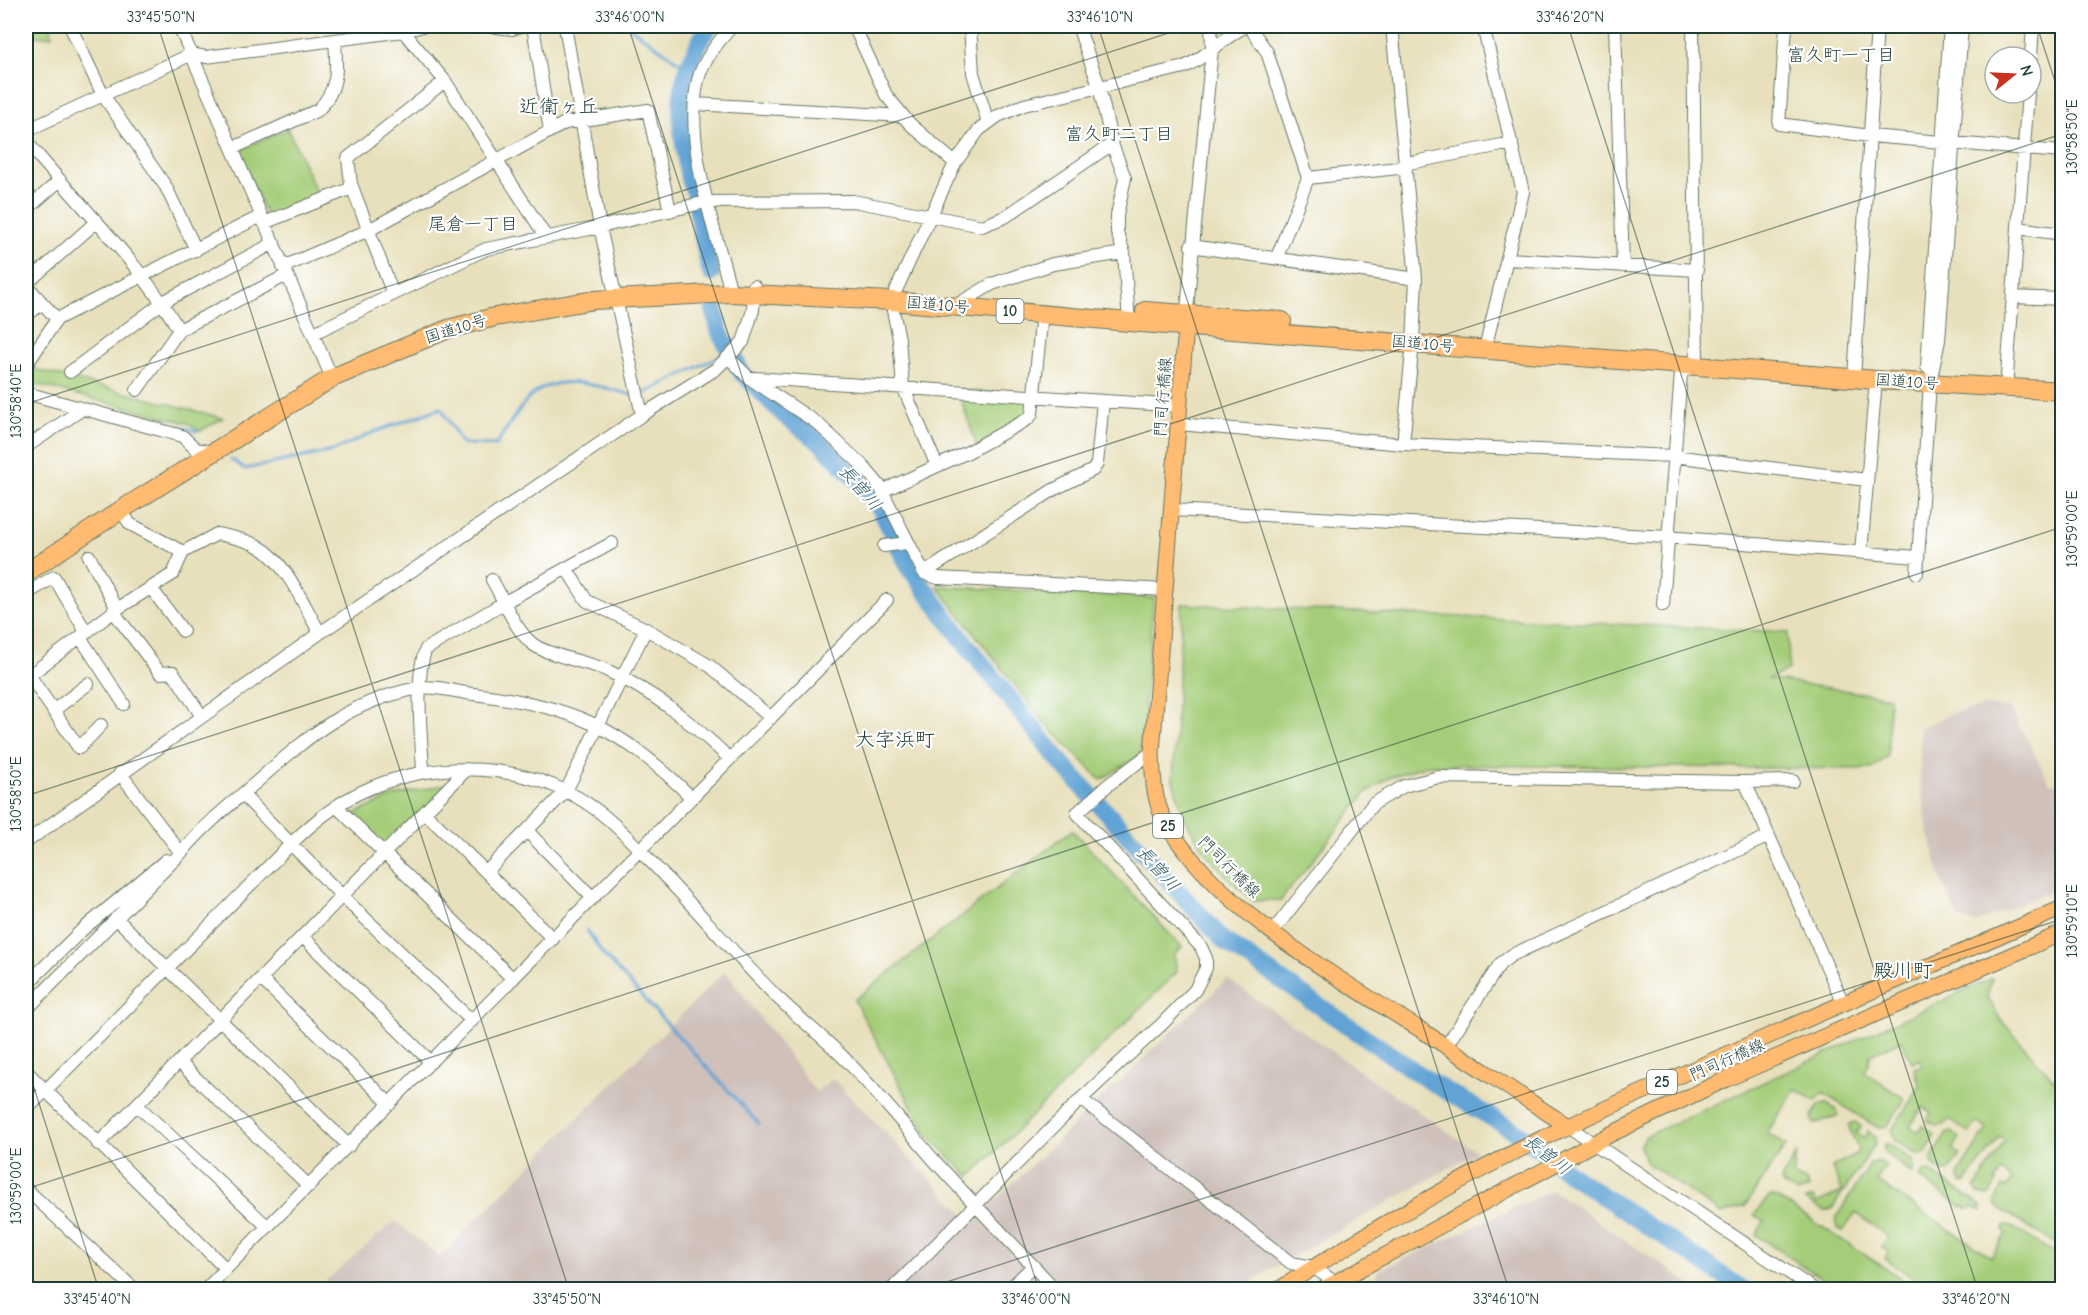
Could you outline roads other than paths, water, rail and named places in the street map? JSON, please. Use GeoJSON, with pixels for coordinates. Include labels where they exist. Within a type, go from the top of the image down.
{"type":"FeatureCollection","features":[{"type":"Feature","properties":{"kind":"highway","name":"国道10号"},"geometry":{"type":"LineString","coordinates":[[26,569],[121,510],[287,392],[330,374],[378,345],[455,316],[547,295],[615,294],[687,284],[730,289],[892,296],[1042,313],[1129,316]]}},
{"type":"Feature","properties":{"kind":"highway","name":"国道10号"},"geometry":{"type":"LineString","coordinates":[[959,303],[1930,376],[2062,391]]}},
{"type":"Feature","properties":{"kind":"highway","name":"国道10号"},"geometry":{"type":"LineString","coordinates":[[1854,372],[1876,380],[1930,376]]}},
{"type":"Feature","properties":{"kind":"highway","name":"国道10号"},"geometry":{"type":"LineString","coordinates":[[2007,383],[2062,381]]}},
{"type":"Feature","properties":{"kind":"highway","name":"国道10号"},"geometry":{"type":"LineString","coordinates":[[26,569],[204,450]]}},
{"type":"Feature","properties":{"kind":"main road","name":"門司行橋線"},"geometry":{"type":"LineString","coordinates":[[1186,320],[1152,752],[1153,785],[1164,821],[1210,877],[1273,931],[1346,983],[1569,1127]]}},
{"type":"Feature","properties":{"kind":"main road","name":"門司行橋線"},"geometry":{"type":"LineString","coordinates":[[1278,1290],[1313,1267],[1456,1185],[1569,1127],[1685,1071],[2062,908]]}},
{"type":"Feature","properties":{"kind":"main road","name":"門司行橋線"},"geometry":{"type":"LineString","coordinates":[[1322,1290],[1341,1285],[1594,1142],[1722,1081],[2062,933]]}},
{"type":"Feature","properties":{"kind":"street"},"geometry":{"type":"LineString","coordinates":[[70,26],[103,95],[166,187],[196,250]]}},
{"type":"Feature","properties":{"kind":"street"},"geometry":{"type":"LineString","coordinates":[[179,26],[330,374]]}},
{"type":"Feature","properties":{"kind":"street"},"geometry":{"type":"LineString","coordinates":[[26,135],[34,127],[192,54],[206,57],[423,26]]}},
{"type":"Feature","properties":{"kind":"street"},"geometry":{"type":"LineString","coordinates":[[490,26],[512,29],[521,26]]}},
{"type":"Feature","properties":{"kind":"street"},"geometry":{"type":"LineString","coordinates":[[533,26],[550,131]]}},
{"type":"Feature","properties":{"kind":"street"},"geometry":{"type":"LineString","coordinates":[[565,26],[600,227],[642,415]]}},
{"type":"Feature","properties":{"kind":"street"},"geometry":{"type":"LineString","coordinates":[[730,289],[706,202],[694,128],[695,104],[703,68],[732,26]]}},
{"type":"Feature","properties":{"kind":"street"},"geometry":{"type":"LineString","coordinates":[[854,26],[886,95],[903,116],[955,163]]}},
{"type":"Feature","properties":{"kind":"street"},"geometry":{"type":"LineString","coordinates":[[970,26],[973,72],[988,123]]}},
{"type":"Feature","properties":{"kind":"street"},"geometry":{"type":"LineString","coordinates":[[1078,26],[1099,87],[1112,144],[1125,178],[1117,215],[1117,232],[1124,253],[1129,316]]}},
{"type":"Feature","properties":{"kind":"street"},"geometry":{"type":"LineString","coordinates":[[1186,320],[1191,246],[1212,49],[1211,26]]}},
{"type":"Feature","properties":{"kind":"street"},"geometry":{"type":"LineString","coordinates":[[937,466],[903,387],[892,296],[955,163],[965,146],[988,123],[1024,105],[1184,67],[1197,61],[1248,26],[1267,52],[1308,178],[1277,257]]}},
{"type":"Feature","properties":{"kind":"street"},"geometry":{"type":"LineString","coordinates":[[1392,26],[1404,164],[1412,215],[1416,279],[1403,444]]}},
{"type":"Feature","properties":{"kind":"street"},"geometry":{"type":"LineString","coordinates":[[1484,26],[1523,192],[1486,343]]}},
{"type":"Feature","properties":{"kind":"street"},"geometry":{"type":"LineString","coordinates":[[1615,26],[1623,266]]}},
{"type":"Feature","properties":{"kind":"street"},"geometry":{"type":"LineString","coordinates":[[1663,605],[1681,373],[1697,360],[1693,26]]}},
{"type":"Feature","properties":{"kind":"street"},"geometry":{"type":"LineString","coordinates":[[1786,26],[1779,124],[1869,135],[2062,152]]}},
{"type":"Feature","properties":{"kind":"street"},"geometry":{"type":"LineString","coordinates":[[1854,372],[1877,26]]}},
{"type":"Feature","properties":{"kind":"street"},"geometry":{"type":"LineString","coordinates":[[1948,142],[1950,26]]}},
{"type":"Feature","properties":{"kind":"street"},"geometry":{"type":"LineString","coordinates":[[1917,573],[1948,142],[1962,26]]}},
{"type":"Feature","properties":{"kind":"street"},"geometry":{"type":"LineString","coordinates":[[2032,45],[2033,26]]}},
{"type":"Feature","properties":{"kind":"street"},"geometry":{"type":"LineString","coordinates":[[403,28],[445,81],[546,237]]}},
{"type":"Feature","properties":{"kind":"street"},"geometry":{"type":"LineString","coordinates":[[232,148],[318,110],[325,103],[336,84],[335,40]]}},
{"type":"Feature","properties":{"kind":"street"},"geometry":{"type":"LineString","coordinates":[[393,294],[352,188],[348,158],[445,81]]}},
{"type":"Feature","properties":{"kind":"street"},"geometry":{"type":"LineString","coordinates":[[695,104],[903,116]]}},
{"type":"Feature","properties":{"kind":"street"},"geometry":{"type":"LineString","coordinates":[[2007,383],[2027,105]]}},
{"type":"Feature","properties":{"kind":"street"},"geometry":{"type":"LineString","coordinates":[[137,390],[179,330],[285,271],[369,230],[565,123],[648,110],[670,211]]}},
{"type":"Feature","properties":{"kind":"street"},"geometry":{"type":"LineString","coordinates":[[26,141],[59,182],[142,275],[163,302],[179,330]]}},
{"type":"Feature","properties":{"kind":"street"},"geometry":{"type":"LineString","coordinates":[[1308,178],[1398,168],[1404,164],[1512,143]]}},
{"type":"Feature","properties":{"kind":"street"},"geometry":{"type":"LineString","coordinates":[[314,333],[486,249],[600,227],[706,202],[853,201],[982,225],[993,223],[1112,144]]}},
{"type":"Feature","properties":{"kind":"street"},"geometry":{"type":"LineString","coordinates":[[26,210],[59,182]]}},
{"type":"Feature","properties":{"kind":"street"},"geometry":{"type":"LineString","coordinates":[[29,361],[57,319],[142,275],[262,219],[352,188]]}},
{"type":"Feature","properties":{"kind":"street"},"geometry":{"type":"LineString","coordinates":[[57,319],[26,285],[95,223]]}},
{"type":"Feature","properties":{"kind":"street"},"geometry":{"type":"LineString","coordinates":[[2018,228],[2062,234]]}},
{"type":"Feature","properties":{"kind":"street"},"geometry":{"type":"LineString","coordinates":[[70,372],[163,302],[274,243]]}},
{"type":"Feature","properties":{"kind":"street"},"geometry":{"type":"LineString","coordinates":[[1191,246],[1416,279]]}},
{"type":"Feature","properties":{"kind":"street"},"geometry":{"type":"LineString","coordinates":[[959,303],[992,284],[1053,264],[1124,253]]}},
{"type":"Feature","properties":{"kind":"street"},"geometry":{"type":"LineString","coordinates":[[1508,259],[1697,270]]}},
{"type":"Feature","properties":{"kind":"street"},"geometry":{"type":"LineString","coordinates":[[26,842],[201,715],[320,633],[642,415],[716,369],[743,342],[753,310],[754,289]]}},
{"type":"Feature","properties":{"kind":"street"},"geometry":{"type":"LineString","coordinates":[[2013,297],[2062,299]]}},
{"type":"Feature","properties":{"kind":"street"},"geometry":{"type":"LineString","coordinates":[[26,316],[42,303]]}},
{"type":"Feature","properties":{"kind":"street"},"geometry":{"type":"LineString","coordinates":[[882,491],[937,466],[1032,414],[1042,313]]}},
{"type":"Feature","properties":{"kind":"street"},"geometry":{"type":"LineString","coordinates":[[729,358],[749,378],[817,423],[864,467],[882,491],[904,543],[924,573],[938,578],[1166,590]]}},
{"type":"Feature","properties":{"kind":"street"},"geometry":{"type":"LineString","coordinates":[[749,378],[1181,406]]}},
{"type":"Feature","properties":{"kind":"street"},"geometry":{"type":"LineString","coordinates":[[1861,552],[1876,380]]}},
{"type":"Feature","properties":{"kind":"street"},"geometry":{"type":"LineString","coordinates":[[26,393],[182,436],[204,450]]}},
{"type":"Feature","properties":{"kind":"street"},"geometry":{"type":"LineString","coordinates":[[924,573],[1053,490],[1093,470],[1097,464],[1103,401]]}},
{"type":"Feature","properties":{"kind":"street"},"geometry":{"type":"LineString","coordinates":[[26,447],[81,410]]}},
{"type":"Feature","properties":{"kind":"street"},"geometry":{"type":"LineString","coordinates":[[1179,424],[1403,444],[1673,456],[1867,480]]}},
{"type":"Feature","properties":{"kind":"street"},"geometry":{"type":"LineString","coordinates":[[121,510],[130,524],[183,552]]}},
{"type":"Feature","properties":{"kind":"street"},"geometry":{"type":"LineString","coordinates":[[1172,510],[1667,537],[1917,557]]}},
{"type":"Feature","properties":{"kind":"street"},"geometry":{"type":"LineString","coordinates":[[101,725],[79,748],[27,676],[115,610],[173,574],[183,552],[217,534],[258,546],[282,569],[320,633]]}},
{"type":"Feature","properties":{"kind":"street"},"geometry":{"type":"LineString","coordinates":[[423,772],[421,688],[422,658],[426,649],[612,543]]}},
{"type":"Feature","properties":{"kind":"street"},"geometry":{"type":"LineString","coordinates":[[884,546],[904,543]]}},
{"type":"Feature","properties":{"kind":"street"},"geometry":{"type":"LineString","coordinates":[[88,556],[115,610],[160,674],[173,672],[201,715]]}},
{"type":"Feature","properties":{"kind":"street"},"geometry":{"type":"LineString","coordinates":[[566,568],[587,601],[646,629],[710,666],[771,718]]}},
{"type":"Feature","properties":{"kind":"street"},"geometry":{"type":"LineString","coordinates":[[26,594],[54,577],[124,704]]}},
{"type":"Feature","properties":{"kind":"street"},"geometry":{"type":"LineString","coordinates":[[492,580],[522,632],[535,645],[622,677],[662,700],[695,725],[730,759]]}},
{"type":"Feature","properties":{"kind":"street"},"geometry":{"type":"LineString","coordinates":[[151,588],[183,631]]}},
{"type":"Feature","properties":{"kind":"street"},"geometry":{"type":"LineString","coordinates":[[205,1290],[887,600]]}},
{"type":"Feature","properties":{"kind":"street"},"geometry":{"type":"LineString","coordinates":[[486,872],[566,791],[646,629]]}},
{"type":"Feature","properties":{"kind":"street"},"geometry":{"type":"LineString","coordinates":[[53,711],[88,684]]}},
{"type":"Feature","properties":{"kind":"street"},"geometry":{"type":"LineString","coordinates":[[26,1010],[181,853],[203,827],[316,730],[358,707],[421,688],[530,702],[599,724],[640,752],[692,798]]}},
{"type":"Feature","properties":{"kind":"street"},"geometry":{"type":"LineString","coordinates":[[891,1290],[1081,1099],[1162,1024],[1195,990],[1206,968],[1206,958],[1201,947],[1077,813],[1108,785],[1152,752]]}},
{"type":"Feature","properties":{"kind":"street"},"geometry":{"type":"LineString","coordinates":[[98,1144],[466,770]]}},
{"type":"Feature","properties":{"kind":"street"},"geometry":{"type":"LineString","coordinates":[[26,1110],[291,844],[336,806],[380,783],[423,772],[466,770],[509,774],[566,791],[597,810],[640,850],[775,995],[843,1058],[975,1205],[1056,1290]]}},
{"type":"Feature","properties":{"kind":"street"},"geometry":{"type":"LineString","coordinates":[[120,773],[181,853]]}},
{"type":"Feature","properties":{"kind":"street"},"geometry":{"type":"LineString","coordinates":[[1273,931],[1373,804],[1404,786],[1421,781],[1439,777],[1793,781]]}},
{"type":"Feature","properties":{"kind":"street"},"geometry":{"type":"LineString","coordinates":[[1745,782],[1843,1003]]}},
{"type":"Feature","properties":{"kind":"street"},"geometry":{"type":"LineString","coordinates":[[242,794],[343,897],[472,1021]]}},
{"type":"Feature","properties":{"kind":"street"},"geometry":{"type":"LineString","coordinates":[[336,806],[513,979]]}},
{"type":"Feature","properties":{"kind":"street"},"geometry":{"type":"LineString","coordinates":[[425,813],[553,939]]}},
{"type":"Feature","properties":{"kind":"street"},"geometry":{"type":"LineString","coordinates":[[527,831],[593,898]]}},
{"type":"Feature","properties":{"kind":"street"},"geometry":{"type":"LineString","coordinates":[[1446,1046],[1500,964],[1512,955],[1769,836]]}},
{"type":"Feature","properties":{"kind":"street"},"geometry":{"type":"LineString","coordinates":[[26,985],[82,930],[129,889],[162,861],[181,853]]}},
{"type":"Feature","properties":{"kind":"street"},"geometry":{"type":"LineString","coordinates":[[116,918],[222,1019],[349,1146]]}},
{"type":"Feature","properties":{"kind":"street"},"geometry":{"type":"LineString","coordinates":[[303,937],[431,1062]]}},
{"type":"Feature","properties":{"kind":"street"},"geometry":{"type":"LineString","coordinates":[[261,979],[390,1104]]}},
{"type":"Feature","properties":{"kind":"street"},"geometry":{"type":"LineString","coordinates":[[179,1062],[309,1186]]}},
{"type":"Feature","properties":{"kind":"street"},"geometry":{"type":"LineString","coordinates":[[26,1071],[226,1269]]}},
{"type":"Feature","properties":{"kind":"street"},"geometry":{"type":"LineString","coordinates":[[1081,1099],[1291,1263],[1313,1267],[1341,1285]]}},
{"type":"Feature","properties":{"kind":"street"},"geometry":{"type":"LineString","coordinates":[[137,1105],[268,1227]]}},
{"type":"Feature","properties":{"kind":"street"},"geometry":{"type":"LineString","coordinates":[[1569,1127],[1815,1290]]}},
{"type":"Feature","properties":{"kind":"street"},"geometry":{"type":"LineString","coordinates":[[26,1190],[135,1290]]}},
{"type":"Feature","properties":{"kind":"street"},"geometry":{"type":"LineString","coordinates":[[1008,1290],[1034,1266]]}},
{"type":"Feature","properties":{"kind":"street"},"geometry":{"type":"LineString","coordinates":[[1313,1267],[1322,1290]]}},
{"type":"Feature","properties":{"kind":"waterway"},"geometry":{"type":"LineString","coordinates":[[628,26],[686,67]]}},
{"type":"Feature","properties":{"kind":"waterway","name":"長曽川"},"geometry":{"type":"LineString","coordinates":[[709,26],[689,65],[681,100],[681,117],[689,179],[695,192],[711,273]]}},
{"type":"Feature","properties":{"kind":"waterway","name":"長曽川"},"geometry":{"type":"LineString","coordinates":[[713,306],[720,333],[742,373],[785,416],[820,442],[860,483],[880,508],[910,569],[961,638],[1063,765],[1224,941],[1429,1081],[1518,1133],[1571,1175],[1744,1290]]}},
{"type":"Feature","properties":{"kind":"waterway"},"geometry":{"type":"LineString","coordinates":[[641,395],[724,354]]}},
{"type":"Feature","properties":{"kind":"waterway"},"geometry":{"type":"LineString","coordinates":[[231,459],[245,469],[333,451],[374,432],[441,408],[462,444],[496,445],[528,399],[539,390],[552,385],[565,382],[580,383],[635,396]]}},
{"type":"Feature","properties":{"kind":"waterway"},"geometry":{"type":"LineString","coordinates":[[120,413],[196,431]]}},
{"type":"Feature","properties":{"kind":"waterway"},"geometry":{"type":"LineString","coordinates":[[587,930],[602,953],[759,1124]]}},
{"type":"Feature","properties":{"kind":"district","name":"富久町一丁目"},"geometry":{"type":"Point","coordinates":[1841,55]}},
{"type":"Feature","properties":{"kind":"district","name":"近衛ヶ丘"},"geometry":{"type":"Point","coordinates":[559,106]}},
{"type":"Feature","properties":{"kind":"district","name":"富久町二丁目"},"geometry":{"type":"Point","coordinates":[1119,134]}},
{"type":"Feature","properties":{"kind":"district","name":"尾倉一丁目"},"geometry":{"type":"Point","coordinates":[473,224]}},
{"type":"Feature","properties":{"kind":"district","name":"大字浜町"},"geometry":{"type":"Point","coordinates":[895,739]}},
{"type":"Feature","properties":{"kind":"district","name":"殿川町"},"geometry":{"type":"Point","coordinates":[1903,970]}}]}
